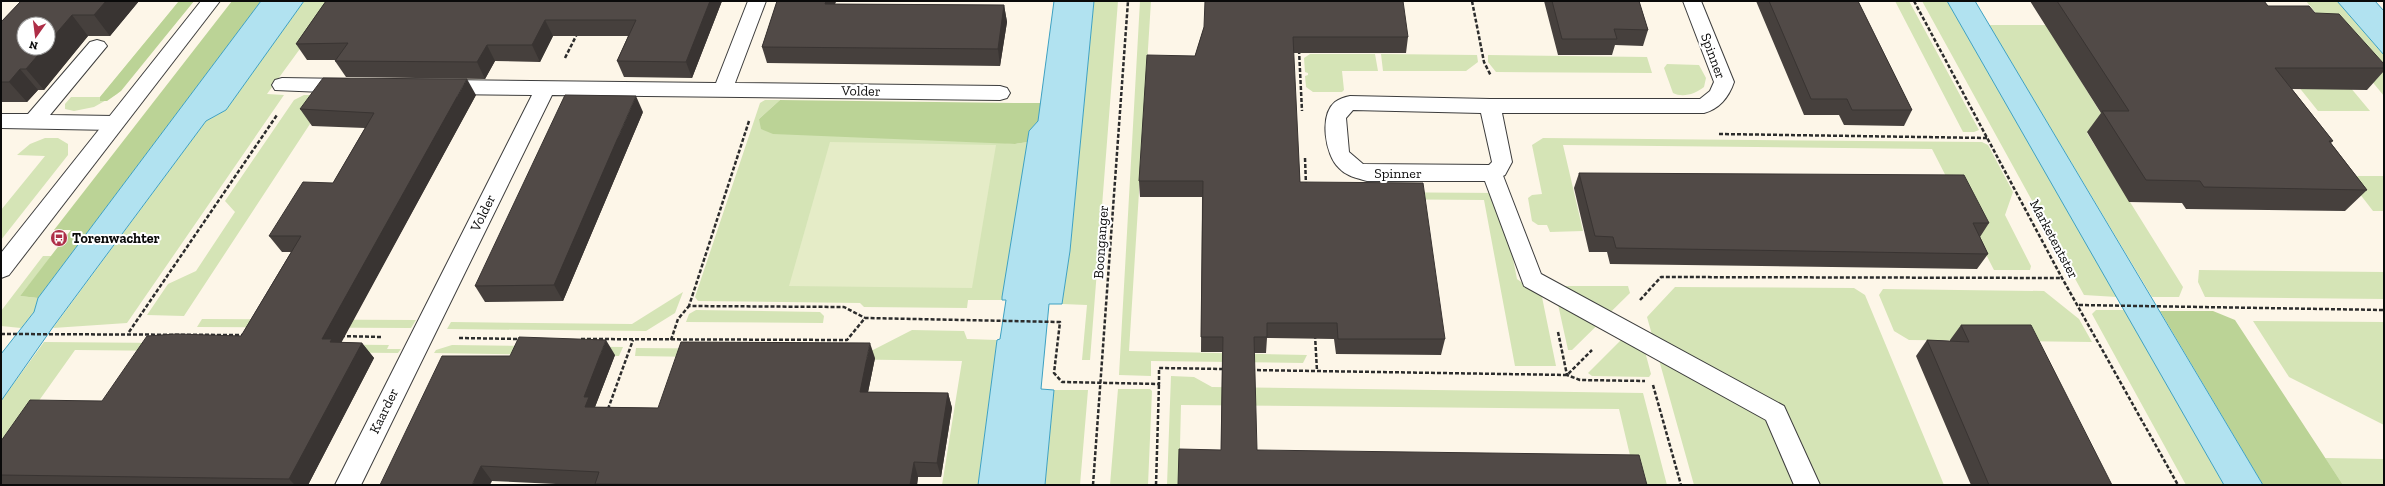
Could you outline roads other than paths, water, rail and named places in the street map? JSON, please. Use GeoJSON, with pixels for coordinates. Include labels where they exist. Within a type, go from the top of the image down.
{"type":"FeatureCollection","features":[{"type":"Feature","properties":{"kind":"street"},"geometry":{"type":"LineString","coordinates":[[1,268],[211,1]]}},
{"type":"Feature","properties":{"kind":"street"},"geometry":{"type":"LineString","coordinates":[[723,90],[757,1]]}},
{"type":"Feature","properties":{"kind":"street","name":"Spinner"},"geometry":{"type":"LineString","coordinates":[[1492,173],[1367,173],[1356,170],[1346,164],[1339,154],[1336,118],[1342,107],[1350,104],[1704,106],[1716,98],[1722,91],[1724,82],[1692,1]]}},
{"type":"Feature","properties":{"kind":"street"},"geometry":{"type":"LineString","coordinates":[[33,122],[97,46]]}},
{"type":"Feature","properties":{"kind":"street"},"geometry":{"type":"LineString","coordinates":[[289,85],[366,86]]}},
{"type":"Feature","properties":{"kind":"street","name":"Volder"},"geometry":{"type":"LineString","coordinates":[[428,87],[1000,93]]}},
{"type":"Feature","properties":{"kind":"street","name":"Volder"},"geometry":{"type":"LineString","coordinates":[[420,338],[548,88]]}},
{"type":"Feature","properties":{"kind":"street"},"geometry":{"type":"LineString","coordinates":[[1494,106],[1502,162],[1498,170],[1492,173],[1532,280],[1775,413],[1807,485]]}},
{"type":"Feature","properties":{"kind":"street"},"geometry":{"type":"LineString","coordinates":[[1,121],[114,123]]}},
{"type":"Feature","properties":{"kind":"street","name":"Kaarder"},"geometry":{"type":"LineString","coordinates":[[348,485],[420,338]]}},
{"type":"Feature","properties":{"kind":"water"},"geometry":{"type":"Polygon","coordinates":[[[261,1],[304,1],[226,110],[206,121],[53,327],[1,401],[1,354],[34,312],[38,298],[261,1]]]}},
{"type":"Feature","properties":{"kind":"water"},"geometry":{"type":"Polygon","coordinates":[[[1054,1],[1094,1],[1070,251],[1062,304],[1049,304],[1041,389],[1054,390],[1045,485],[978,485],[997,340],[1000,339],[1006,300],[1002,300],[1002,297],[1029,131],[1038,121],[1054,1]]]}},
{"type":"Feature","properties":{"kind":"water"},"geometry":{"type":"Polygon","coordinates":[[[1947,1],[1975,1],[2263,485],[2224,485],[1947,1]]]}},
{"type":"Feature","properties":{"kind":"water"},"geometry":{"type":"Polygon","coordinates":[[[2337,1],[2375,1],[2384,11],[2384,55],[2337,1]]]}},
{"type":"Feature","properties":{"kind":"place","name":"Torenwachter"},"geometry":{"type":"Point","coordinates":[59,238]}}]}
